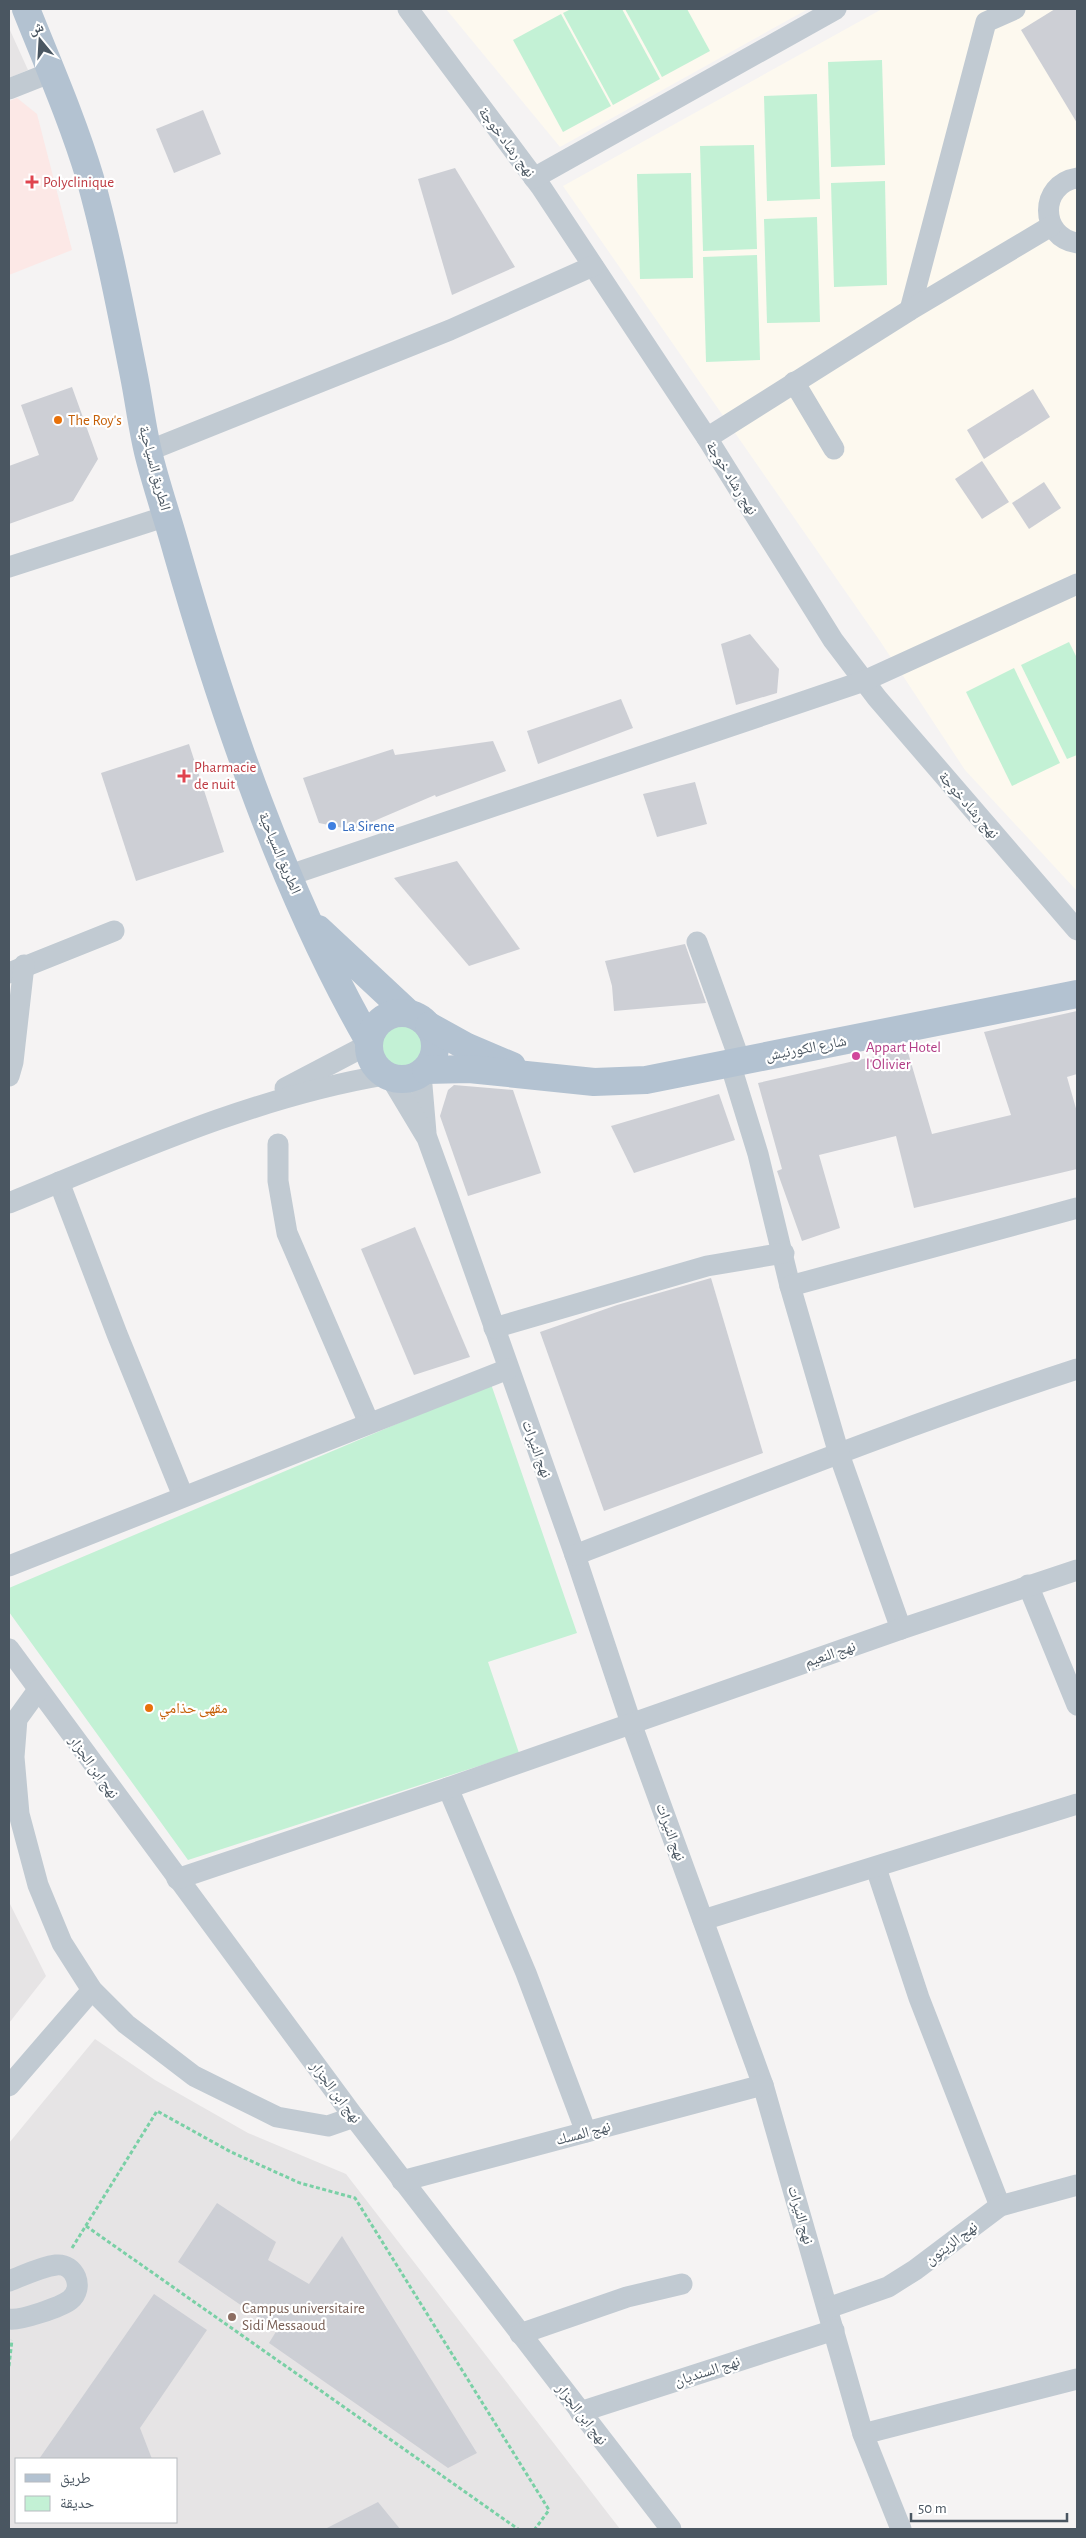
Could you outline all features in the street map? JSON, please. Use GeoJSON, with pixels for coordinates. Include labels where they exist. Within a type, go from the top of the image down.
{"type":"FeatureCollection","features":[{"type":"Feature","properties":{"kind":"main road","name":"الطريق السياحية"},"geometry":{"type":"LineString","coordinates":[[26,9],[52,72],[90,178],[132,368],[148,451],[221,694],[256,794],[309,920],[339,989],[369,1043]]}},
{"type":"Feature","properties":{"kind":"main road","name":"الطريق السياحية"},"geometry":{"type":"LineString","coordinates":[[309,920],[418,1020]]}},
{"type":"Feature","properties":{"kind":"main road","name":"شارع الكورنيش"},"geometry":{"type":"LineString","coordinates":[[423,1072],[469,1070],[532,1074],[594,1082],[646,1080],[1077,994]]}},
{"type":"Feature","properties":{"kind":"main road"},"geometry":{"type":"LineString","coordinates":[[399,1013],[418,1020],[436,1044],[435,1054],[423,1072],[406,1080],[388,1076],[372,1062],[369,1043],[372,1033],[383,1019],[399,1013]]}},
{"type":"Feature","properties":{"kind":"main road","name":"شارع الكورنيش"},"geometry":{"type":"LineString","coordinates":[[418,1020],[467,1046],[532,1074]]}},
{"type":"Feature","properties":{"kind":"street","name":"نهج رشاد خوجة"},"geometry":{"type":"LineString","coordinates":[[409,9],[534,178],[708,438],[833,640],[864,681],[1077,930]]}},
{"type":"Feature","properties":{"kind":"street"},"geometry":{"type":"LineString","coordinates":[[534,178],[836,9]]}},
{"type":"Feature","properties":{"kind":"street"},"geometry":{"type":"LineString","coordinates":[[910,310],[986,22],[1015,9]]}},
{"type":"Feature","properties":{"kind":"street"},"geometry":{"type":"LineString","coordinates":[[9,89],[52,72]]}},
{"type":"Feature","properties":{"kind":"street"},"geometry":{"type":"LineString","coordinates":[[1077,178],[1060,185],[1052,194],[1048,204],[1051,226],[1066,240],[1077,243]]}},
{"type":"Feature","properties":{"kind":"street"},"geometry":{"type":"LineString","coordinates":[[708,438],[910,310],[1051,226]]}},
{"type":"Feature","properties":{"kind":"street"},"geometry":{"type":"LineString","coordinates":[[148,451],[450,330],[593,266]]}},
{"type":"Feature","properties":{"kind":"street"},"geometry":{"type":"LineString","coordinates":[[794,382],[834,450]]}},
{"type":"Feature","properties":{"kind":"street"},"geometry":{"type":"LineString","coordinates":[[9,568],[167,516]]}},
{"type":"Feature","properties":{"kind":"street"},"geometry":{"type":"LineString","coordinates":[[290,875],[864,681],[1077,584]]}},
{"type":"Feature","properties":{"kind":"street"},"geometry":{"type":"LineString","coordinates":[[9,1076],[13,1062],[16,969],[114,931]]}},
{"type":"Feature","properties":{"kind":"street"},"geometry":{"type":"LineString","coordinates":[[697,942],[735,1062],[784,1253],[790,1286],[839,1454],[901,1629]]}},
{"type":"Feature","properties":{"kind":"street"},"geometry":{"type":"LineString","coordinates":[[250,1108],[369,1043]]}},
{"type":"Feature","properties":{"kind":"street"},"geometry":{"type":"LineString","coordinates":[[423,1072],[427,1138]]}},
{"type":"Feature","properties":{"kind":"street"},"geometry":{"type":"LineString","coordinates":[[9,1203],[250,1108],[332,1084],[388,1076],[427,1138]]}},
{"type":"Feature","properties":{"kind":"street","name":"نهج النيرات"},"geometry":{"type":"LineString","coordinates":[[427,1138],[576,1555],[631,1723],[763,2085],[863,2434],[901,2529]]}},
{"type":"Feature","properties":{"kind":"street"},"geometry":{"type":"LineString","coordinates":[[278,1144],[278,1181],[287,1233],[369,1423]]}},
{"type":"Feature","properties":{"kind":"street"},"geometry":{"type":"LineString","coordinates":[[60,1182],[117,1334],[183,1496]]}},
{"type":"Feature","properties":{"kind":"street"},"geometry":{"type":"LineString","coordinates":[[790,1286],[1077,1208]]}},
{"type":"Feature","properties":{"kind":"street"},"geometry":{"type":"LineString","coordinates":[[494,1328],[707,1266],[784,1253]]}},
{"type":"Feature","properties":{"kind":"street"},"geometry":{"type":"LineString","coordinates":[[9,1566],[508,1368]]}},
{"type":"Feature","properties":{"kind":"street"},"geometry":{"type":"LineString","coordinates":[[576,1555],[839,1454],[1010,1391],[1077,1369]]}},
{"type":"Feature","properties":{"kind":"street","name":"نهج النعيم"},"geometry":{"type":"LineString","coordinates":[[177,1879],[448,1788],[901,1629],[1077,1570]]}},
{"type":"Feature","properties":{"kind":"street"},"geometry":{"type":"LineString","coordinates":[[1028,1585],[1077,1705]]}},
{"type":"Feature","properties":{"kind":"street","name":"نهج ابن الجزار"},"geometry":{"type":"LineString","coordinates":[[9,1649],[177,1879],[402,2181],[671,2529]]}},
{"type":"Feature","properties":{"kind":"street"},"geometry":{"type":"LineString","coordinates":[[38,1690],[17,1719],[14,1757],[14,1815],[38,1885],[62,1942],[92,1990],[126,2024],[194,2076],[277,2117],[328,2126],[354,2117]]}},
{"type":"Feature","properties":{"kind":"street"},"geometry":{"type":"LineString","coordinates":[[448,1788],[526,1973],[586,2132]]}},
{"type":"Feature","properties":{"kind":"street"},"geometry":{"type":"LineString","coordinates":[[703,1920],[876,1868],[1077,1804]]}},
{"type":"Feature","properties":{"kind":"street"},"geometry":{"type":"LineString","coordinates":[[876,1868],[919,1998],[1000,2206]]}},
{"type":"Feature","properties":{"kind":"street"},"geometry":{"type":"LineString","coordinates":[[9,2086],[92,1990]]}},
{"type":"Feature","properties":{"kind":"street","name":"نهج المسك"},"geometry":{"type":"LineString","coordinates":[[402,2181],[763,2085]]}},
{"type":"Feature","properties":{"kind":"street","name":"نهج الزيتون"},"geometry":{"type":"LineString","coordinates":[[828,2308],[888,2287],[915,2270],[1000,2206],[1077,2185]]}},
{"type":"Feature","properties":{"kind":"street"},"geometry":{"type":"LineString","coordinates":[[9,2281],[52,2266],[62,2265],[69,2268],[76,2278],[77,2290],[65,2303],[12,2319]]}},
{"type":"Feature","properties":{"kind":"street"},"geometry":{"type":"LineString","coordinates":[[520,2334],[617,2300],[682,2284]]}},
{"type":"Feature","properties":{"kind":"street","name":"نهج السنديان"},"geometry":{"type":"LineString","coordinates":[[580,2412],[834,2330]]}},
{"type":"Feature","properties":{"kind":"street"},"geometry":{"type":"LineString","coordinates":[[863,2434],[1077,2379]]}},
{"type":"Feature","properties":{"kind":"path"},"geometry":{"type":"LineString","coordinates":[[62,2265],[157,2111],[231,2152],[300,2183],[355,2198],[548,2510],[534,2529]]}},
{"type":"Feature","properties":{"kind":"path"},"geometry":{"type":"LineString","coordinates":[[86,2226],[518,2529]]}},
{"type":"Feature","properties":{"kind":"path"},"geometry":{"type":"LineString","coordinates":[[9,2366],[12,2319]]}},
{"type":"Feature","properties":{"kind":"shaded area"},"geometry":{"type":"Polygon","coordinates":[[[446,9],[808,9],[560,147],[446,9]]]}},
{"type":"Feature","properties":{"kind":"shaded area"},"geometry":{"type":"Polygon","coordinates":[[[882,9],[1077,9],[1077,891],[965,770],[880,641],[563,186],[882,9]]]}},
{"type":"Feature","properties":{"kind":"shaded area"},"geometry":{"type":"Polygon","coordinates":[[[9,28],[28,70],[9,78],[9,28]]]}},
{"type":"Feature","properties":{"kind":"shaded area","name":"Polyclinique"},"geometry":{"type":"Polygon","coordinates":[[[17,98],[37,114],[72,250],[9,275],[9,101],[17,98]]]}},
{"type":"Feature","properties":{"kind":"shaded area"},"geometry":{"type":"Polygon","coordinates":[[[9,1902],[46,1976],[9,2023],[9,1902]]]}},
{"type":"Feature","properties":{"kind":"shaded area","name":"Campus universitaire Sidi Messaoud"},"geometry":{"type":"Polygon","coordinates":[[[95,2039],[155,2080],[248,2133],[346,2174],[620,2529],[9,2529],[9,2143],[95,2039]]]}},
{"type":"Feature","properties":{"kind":"green space"},"geometry":{"type":"Polygon","coordinates":[[[571,9],[622,9],[660,79],[613,105],[563,13],[571,9]]]}},
{"type":"Feature","properties":{"kind":"green space"},"geometry":{"type":"Polygon","coordinates":[[[625,9],[687,9],[710,51],[662,77],[625,9]]]}},
{"type":"Feature","properties":{"kind":"green space"},"geometry":{"type":"Polygon","coordinates":[[[561,14],[611,106],[563,132],[513,40],[561,14]]]}},
{"type":"Feature","properties":{"kind":"green space"},"geometry":{"type":"Polygon","coordinates":[[[882,60],[885,165],[831,167],[828,62],[882,60]]]}},
{"type":"Feature","properties":{"kind":"green space"},"geometry":{"type":"Polygon","coordinates":[[[817,94],[820,199],[767,201],[764,96],[817,94]]]}},
{"type":"Feature","properties":{"kind":"green space"},"geometry":{"type":"Polygon","coordinates":[[[754,145],[757,249],[703,251],[700,146],[754,145]]]}},
{"type":"Feature","properties":{"kind":"green space"},"geometry":{"type":"Polygon","coordinates":[[[691,173],[693,278],[640,279],[637,174],[691,173]]]}},
{"type":"Feature","properties":{"kind":"green space"},"geometry":{"type":"Polygon","coordinates":[[[885,181],[887,285],[834,287],[831,183],[885,181]]]}},
{"type":"Feature","properties":{"kind":"green space"},"geometry":{"type":"Polygon","coordinates":[[[817,217],[820,322],[767,323],[764,219],[817,217]]]}},
{"type":"Feature","properties":{"kind":"green space"},"geometry":{"type":"Polygon","coordinates":[[[757,255],[760,360],[706,362],[703,257],[757,255]]]}},
{"type":"Feature","properties":{"kind":"green space"},"geometry":{"type":"Polygon","coordinates":[[[1069,642],[1077,658],[1077,755],[1067,759],[1021,665],[1069,642]]]}},
{"type":"Feature","properties":{"kind":"green space"},"geometry":{"type":"Polygon","coordinates":[[[1014,668],[1060,763],[1012,786],[966,692],[1014,668]]]}},
{"type":"Feature","properties":{"kind":"green space"},"geometry":{"type":"Polygon","coordinates":[[[400,1024],[412,1028],[418,1034],[422,1046],[418,1058],[412,1064],[400,1068],[388,1064],[382,1058],[378,1046],[382,1034],[388,1028],[400,1024]]]}},
{"type":"Feature","properties":{"kind":"green space"},"geometry":{"type":"Polygon","coordinates":[[[491,1384],[577,1633],[488,1662],[519,1753],[188,1860],[9,1612],[9,1588],[491,1384]]]}},
{"type":"Feature","properties":{"kind":"building"},"geometry":{"type":"Polygon","coordinates":[[[1055,9],[1077,9],[1077,123],[1021,30],[1055,9]]]}},
{"type":"Feature","properties":{"kind":"building"},"geometry":{"type":"Polygon","coordinates":[[[203,110],[221,154],[174,173],[156,129],[203,110]]]}},
{"type":"Feature","properties":{"kind":"building"},"geometry":{"type":"Polygon","coordinates":[[[455,168],[515,267],[452,295],[418,179],[455,168]]]}},
{"type":"Feature","properties":{"kind":"building"},"geometry":{"type":"Polygon","coordinates":[[[72,387],[98,459],[73,501],[9,524],[9,466],[39,455],[21,405],[72,387]]]}},
{"type":"Feature","properties":{"kind":"building"},"geometry":{"type":"Polygon","coordinates":[[[1033,389],[1050,417],[984,459],[967,430],[1033,389]]]}},
{"type":"Feature","properties":{"kind":"building"},"geometry":{"type":"Polygon","coordinates":[[[982,461],[1009,502],[982,519],[955,479],[982,461]]]}},
{"type":"Feature","properties":{"kind":"building"},"geometry":{"type":"Polygon","coordinates":[[[1044,482],[1061,508],[1029,529],[1012,503],[1044,482]]]}},
{"type":"Feature","properties":{"kind":"building"},"geometry":{"type":"Polygon","coordinates":[[[750,634],[779,669],[777,693],[736,705],[721,644],[750,634]]]}},
{"type":"Feature","properties":{"kind":"building"},"geometry":{"type":"Polygon","coordinates":[[[621,699],[633,728],[538,764],[527,731],[621,699]]]}},
{"type":"Feature","properties":{"kind":"building"},"geometry":{"type":"Polygon","coordinates":[[[493,741],[506,771],[436,797],[435,795],[353,830],[319,823],[303,778],[393,749],[395,755],[493,741]]]}},
{"type":"Feature","properties":{"kind":"building"},"geometry":{"type":"Polygon","coordinates":[[[189,744],[224,852],[136,881],[101,773],[189,744]]]}},
{"type":"Feature","properties":{"kind":"building"},"geometry":{"type":"Polygon","coordinates":[[[695,782],[707,824],[657,837],[643,794],[695,782]]]}},
{"type":"Feature","properties":{"kind":"building"},"geometry":{"type":"Polygon","coordinates":[[[457,861],[520,949],[469,966],[394,878],[457,861]]]}},
{"type":"Feature","properties":{"kind":"building"},"geometry":{"type":"Polygon","coordinates":[[[685,944],[706,1003],[614,1011],[612,986],[605,961],[685,944]]]}},
{"type":"Feature","properties":{"kind":"building"},"geometry":{"type":"Polygon","coordinates":[[[1077,1011],[1077,1074],[1067,1077],[1077,1112],[1077,1169],[914,1208],[896,1136],[819,1155],[840,1228],[802,1241],[777,1171],[782,1169],[758,1083],[907,1049],[932,1134],[1011,1115],[984,1032],[1077,1011]]]}},
{"type":"Feature","properties":{"kind":"building"},"geometry":{"type":"Polygon","coordinates":[[[454,1085],[513,1090],[541,1173],[468,1196],[440,1116],[448,1090],[454,1085]]]}},
{"type":"Feature","properties":{"kind":"building"},"geometry":{"type":"Polygon","coordinates":[[[719,1094],[735,1140],[634,1173],[611,1126],[719,1094]]]}},
{"type":"Feature","properties":{"kind":"building"},"geometry":{"type":"Polygon","coordinates":[[[415,1227],[470,1357],[414,1375],[361,1249],[415,1227]]]}},
{"type":"Feature","properties":{"kind":"building"},"geometry":{"type":"Polygon","coordinates":[[[711,1278],[763,1453],[604,1511],[540,1332],[617,1305],[711,1278]]]}},
{"type":"Feature","properties":{"kind":"building"},"geometry":{"type":"Polygon","coordinates":[[[217,2203],[276,2242],[268,2260],[309,2284],[342,2236],[477,2453],[448,2468],[269,2343],[277,2330],[178,2262],[217,2203]]]}},
{"type":"Feature","properties":{"kind":"building"},"geometry":{"type":"Polygon","coordinates":[[[154,2294],[207,2330],[140,2428],[152,2458],[40,2458],[154,2294]]]}},
{"type":"Feature","properties":{"kind":"building"},"geometry":{"type":"Polygon","coordinates":[[[378,2502],[400,2529],[325,2529],[378,2502]]]}},
{"type":"Feature","properties":{"kind":"place","name":"Polyclinique"},"geometry":{"type":"Point","coordinates":[32,182]}},
{"type":"Feature","properties":{"kind":"place","name":"The Roy's"},"geometry":{"type":"Point","coordinates":[58,420]}},
{"type":"Feature","properties":{"kind":"place","name":"Pharmacie de nuit"},"geometry":{"type":"Point","coordinates":[184,776]}},
{"type":"Feature","properties":{"kind":"place","name":"La Sirene"},"geometry":{"type":"Point","coordinates":[332,826]}},
{"type":"Feature","properties":{"kind":"place","name":"Appart Hotel l'Olivier"},"geometry":{"type":"Point","coordinates":[856,1056]}},
{"type":"Feature","properties":{"kind":"place","name":"مقهى حذامي"},"geometry":{"type":"Point","coordinates":[149,1708]}},
{"type":"Feature","properties":{"kind":"place","name":"Campus universitaire Sidi Messaoud"},"geometry":{"type":"Point","coordinates":[232,2317]}}]}
